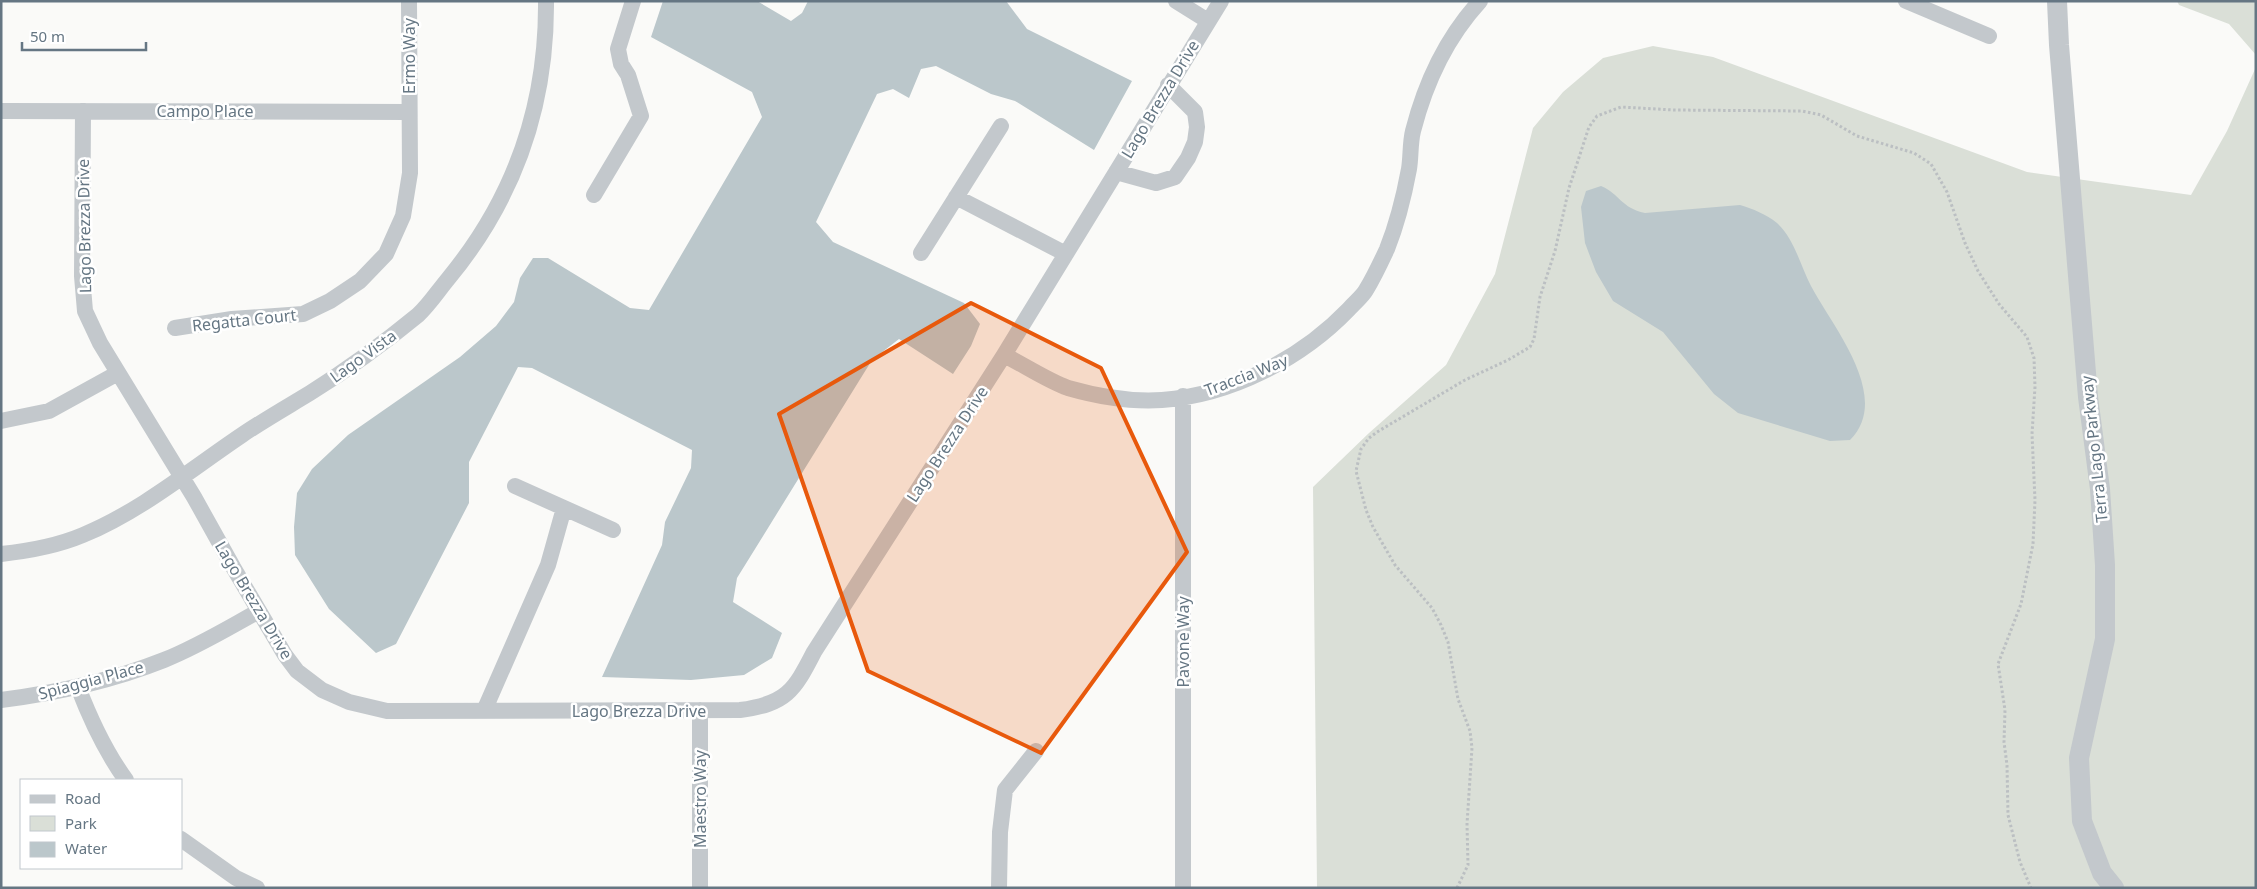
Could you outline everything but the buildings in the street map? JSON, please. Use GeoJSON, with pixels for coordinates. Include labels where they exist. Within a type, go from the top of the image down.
{"type":"FeatureCollection","features":[{"type":"Feature","properties":{"kind":"street","name":"Ermo Way"},"geometry":{"type":"LineString","coordinates":[[409,1],[409,112]]}},
{"type":"Feature","properties":{"kind":"street","name":"Lago Vista"},"geometry":{"type":"LineString","coordinates":[[1,554],[36,550],[82,535],[139,505],[182,478],[252,428],[370,353],[420,313],[468,255],[502,199],[526,143],[540,84],[546,1]]}},
{"type":"Feature","properties":{"kind":"street"},"geometry":{"type":"LineString","coordinates":[[594,195],[641,116],[628,75],[621,64],[618,49],[633,1]]}},
{"type":"Feature","properties":{"kind":"street"},"geometry":{"type":"LineString","coordinates":[[1176,1],[1208,21]]}},
{"type":"Feature","properties":{"kind":"street","name":"Lago Brezza Drive"},"geometry":{"type":"LineString","coordinates":[[83,111],[82,276],[85,311],[100,343],[118,374],[182,478],[285,655],[297,671],[322,690],[349,702],[387,711],[740,710],[765,707],[782,699],[800,680],[820,644],[1004,355],[1221,1]]}},
{"type":"Feature","properties":{"kind":"street","name":"Traccia Way"},"geometry":{"type":"LineString","coordinates":[[1004,355],[1067,388],[1117,397],[1161,400],[1206,392],[1249,377],[1295,355],[1333,326],[1366,291],[1387,249],[1402,203],[1409,168],[1413,132],[1432,76],[1445,48],[1466,16],[1480,1]]}},
{"type":"Feature","properties":{"kind":"street"},"geometry":{"type":"LineString","coordinates":[[1906,1],[1989,36]]}},
{"type":"Feature","properties":{"kind":"street","name":"Terra Lago Parkway"},"geometry":{"type":"LineString","coordinates":[[2057,1],[2087,387],[2100,489],[2105,565],[2105,639],[2080,758],[2082,821],[2102,873],[2114,888]]}},
{"type":"Feature","properties":{"kind":"street"},"geometry":{"type":"LineString","coordinates":[[1116,172],[1156,183],[1175,177],[1188,158],[1195,142],[1197,127],[1195,112],[1168,85]]}},
{"type":"Feature","properties":{"kind":"street","name":"Campo Place"},"geometry":{"type":"LineString","coordinates":[[1,111],[409,112]]}},
{"type":"Feature","properties":{"kind":"street","name":"Regatta Court"},"geometry":{"type":"LineString","coordinates":[[175,328],[232,319],[303,314],[330,301],[360,281],[386,254],[402,216],[410,174],[409,112]]}},
{"type":"Feature","properties":{"kind":"street"},"geometry":{"type":"LineString","coordinates":[[921,253],[1001,126]]}},
{"type":"Feature","properties":{"kind":"street"},"geometry":{"type":"LineString","coordinates":[[956,197],[1066,254]]}},
{"type":"Feature","properties":{"kind":"street"},"geometry":{"type":"LineString","coordinates":[[1,421],[49,411],[118,374]]}},
{"type":"Feature","properties":{"kind":"street","name":"Pavone Way"},"geometry":{"type":"LineString","coordinates":[[1182,888],[1183,396]]}},
{"type":"Feature","properties":{"kind":"street"},"geometry":{"type":"LineString","coordinates":[[515,486],[613,530]]}},
{"type":"Feature","properties":{"kind":"street"},"geometry":{"type":"LineString","coordinates":[[484,711],[548,565],[564,508]]}},
{"type":"Feature","properties":{"kind":"street","name":"Spiaggia Place"},"geometry":{"type":"LineString","coordinates":[[1,700],[78,688],[116,677],[165,660],[259,611]]}},
{"type":"Feature","properties":{"kind":"street"},"geometry":{"type":"LineString","coordinates":[[78,688],[92,725],[108,756],[125,779]]}},
{"type":"Feature","properties":{"kind":"street","name":"Maestro Way"},"geometry":{"type":"LineString","coordinates":[[700,710],[700,888]]}},
{"type":"Feature","properties":{"kind":"street"},"geometry":{"type":"LineString","coordinates":[[1000,888],[1000,832],[1005,790],[1036,751]]}},
{"type":"Feature","properties":{"kind":"street"},"geometry":{"type":"LineString","coordinates":[[182,840],[236,878],[257,888]]}},
{"type":"Feature","properties":{"kind":"path"},"geometry":{"type":"LineString","coordinates":[[1458,888],[1466,870],[1468,858],[1467,824],[1472,748],[1470,731],[1458,699],[1448,642],[1441,625],[1426,601],[1395,565],[1373,527],[1358,484],[1357,460],[1364,444],[1377,432],[1465,380],[1508,360],[1530,347],[1534,339],[1540,297],[1555,251],[1568,188],[1589,127],[1597,116],[1621,107],[1674,110],[1802,111],[1821,115],[1857,136],[1914,153],[1931,164],[1940,177],[1955,212],[1965,243],[1978,271],[1999,304],[2027,337],[2036,366],[2032,434],[2035,525],[2023,595],[1998,664],[2005,710],[2004,742],[2007,765],[2008,815],[2020,862],[2031,888]]}},
{"type":"Feature","properties":{"kind":"highlighted area"},"geometry":{"type":"Polygon","coordinates":[[[971,303],[1101,368],[1187,552],[1041,753],[868,671],[779,414],[971,303]]]}},
{"type":"Feature","properties":{"kind":"green space"},"geometry":{"type":"Polygon","coordinates":[[[2177,1],[2256,1],[2256,55],[2229,24],[2179,5],[2177,1]]]}},
{"type":"Feature","properties":{"kind":"green space"},"geometry":{"type":"Polygon","coordinates":[[[1653,46],[1713,57],[2027,172],[2191,195],[2227,131],[2256,67],[2256,888],[1317,888],[1313,487],[1369,433],[1446,365],[1495,274],[1533,128],[1563,92],[1603,58],[1653,46]]]}},
{"type":"Feature","properties":{"kind":"water"},"geometry":{"type":"Polygon","coordinates":[[[663,1],[757,1],[791,21],[802,13],[808,1],[1006,1],[1027,29],[1132,81],[1094,150],[1015,101],[991,94],[936,66],[921,69],[909,98],[893,89],[877,94],[816,222],[833,242],[964,303],[980,324],[971,346],[953,374],[899,339],[872,360],[737,578],[733,602],[782,633],[772,658],[744,675],[691,680],[602,677],[662,545],[665,522],[691,468],[692,450],[532,368],[518,367],[469,462],[469,503],[396,644],[376,653],[329,609],[295,555],[294,527],[297,493],[312,469],[348,435],[460,357],[496,326],[514,302],[520,278],[533,258],[548,258],[630,308],[649,310],[762,117],[752,92],[651,37],[663,1]]]}},
{"type":"Feature","properties":{"kind":"water"},"geometry":{"type":"Polygon","coordinates":[[[1601,186],[1631,208],[1645,213],[1740,205],[1768,217],[1783,229],[1793,245],[1811,286],[1844,341],[1862,383],[1865,403],[1862,423],[1850,440],[1830,441],[1738,413],[1714,394],[1663,332],[1613,301],[1596,272],[1585,243],[1581,207],[1586,191],[1601,186]]]}}]}
